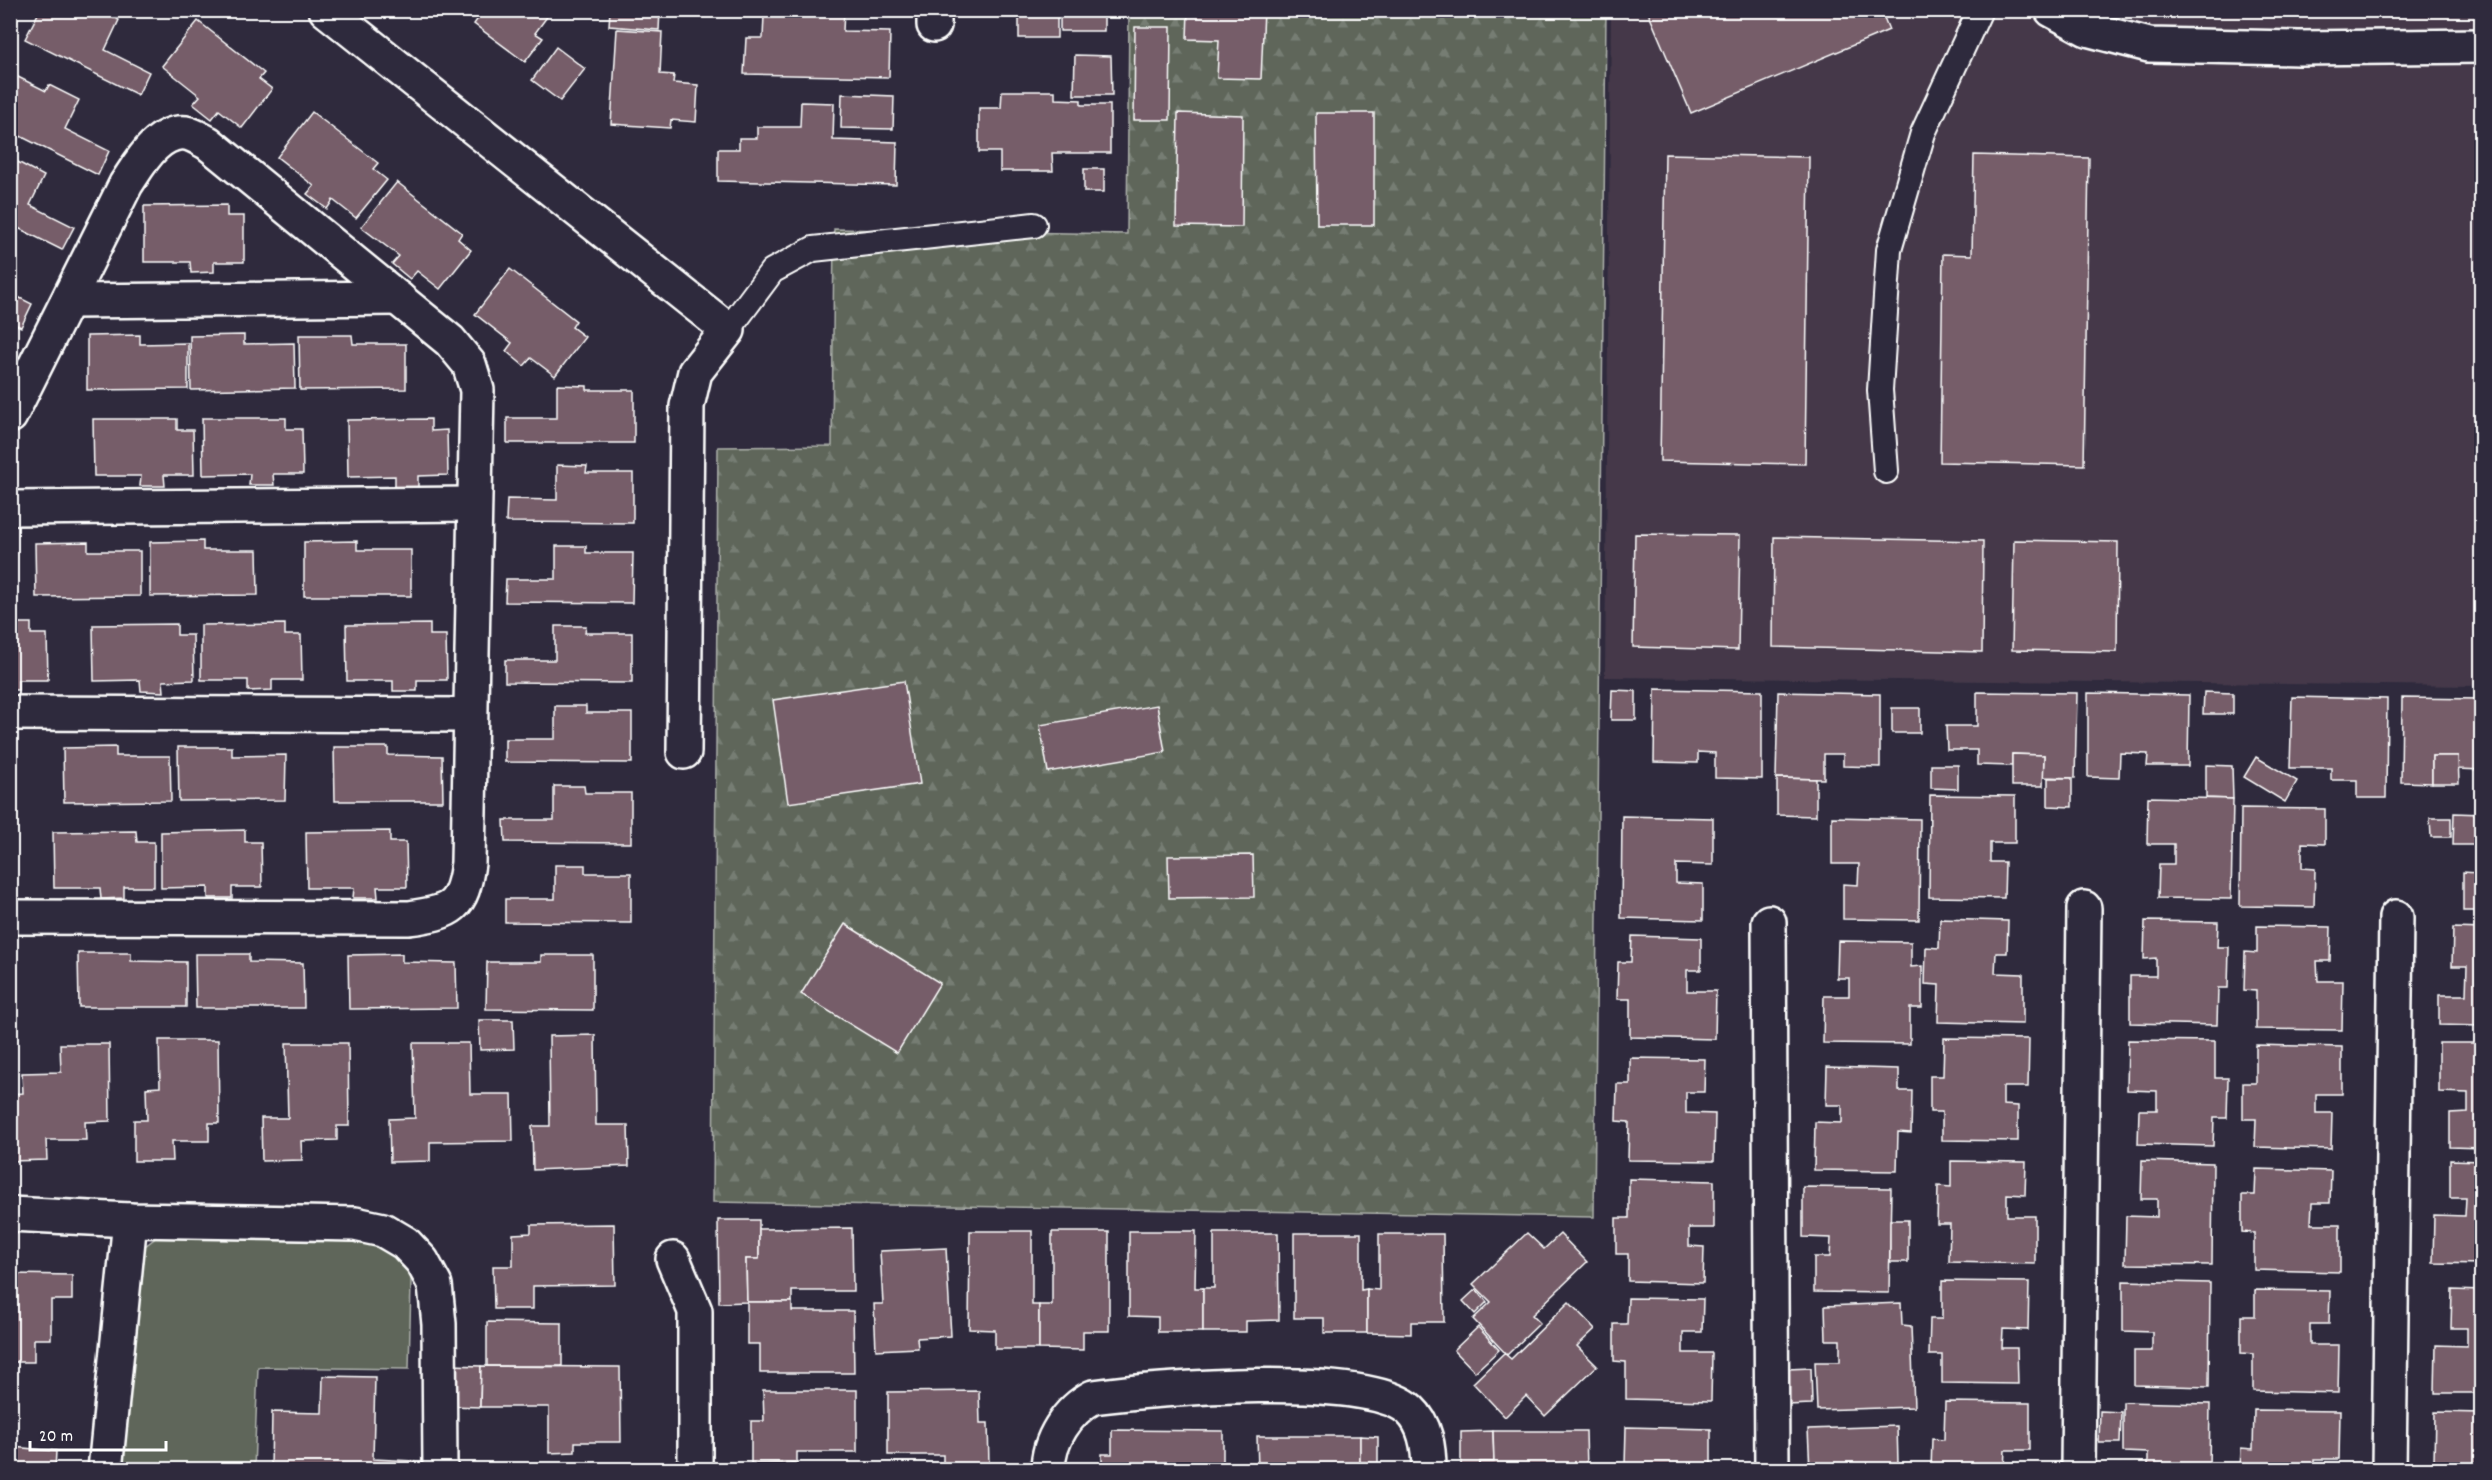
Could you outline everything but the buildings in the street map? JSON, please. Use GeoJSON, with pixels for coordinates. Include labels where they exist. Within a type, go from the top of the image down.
{"type":"FeatureCollection","features":[{"type":"Feature","properties":{"kind":"street"},"geometry":{"type":"LineString","coordinates":[[326,10],[728,330],[695,372],[687,406],[684,752]]}},
{"type":"Feature","properties":{"kind":"street"},"geometry":{"type":"LineString","coordinates":[[2052,10],[2087,29],[2149,45],[2299,48],[2481,46]]}},
{"type":"Feature","properties":{"kind":"street"},"geometry":{"type":"LineString","coordinates":[[10,416],[126,184],[142,160],[162,138],[185,133],[208,143],[450,342],[469,364],[477,390],[473,504],[468,863],[465,887],[455,904],[439,914],[409,918],[10,917]]}},
{"type":"Feature","properties":{"kind":"street"},"geometry":{"type":"LineString","coordinates":[[69,301],[398,298]]}},
{"type":"Feature","properties":{"kind":"street"},"geometry":{"type":"LineString","coordinates":[[10,508],[473,504]]}},
{"type":"Feature","properties":{"kind":"street"},"geometry":{"type":"LineString","coordinates":[[10,713],[470,716]]}},
{"type":"Feature","properties":{"kind":"street"},"geometry":{"type":"LineString","coordinates":[[2078,1470],[2084,908]]}},
{"type":"Feature","properties":{"kind":"street"},"geometry":{"type":"LineString","coordinates":[[2389,1470],[2396,917]]}},
{"type":"Feature","properties":{"kind":"street"},"geometry":{"type":"LineString","coordinates":[[1769,922],[1772,1470]]}},
{"type":"Feature","properties":{"kind":"street"},"geometry":{"type":"LineString","coordinates":[[10,1214],[130,1220],[355,1224],[383,1230],[405,1243],[422,1261],[435,1285],[439,1324],[440,1470]]}},
{"type":"Feature","properties":{"kind":"street"},"geometry":{"type":"LineString","coordinates":[[105,1470],[130,1220]]}},
{"type":"Feature","properties":{"kind":"street"},"geometry":{"type":"LineString","coordinates":[[673,1259],[695,1311],[695,1470]]}},
{"type":"Feature","properties":{"kind":"street"},"geometry":{"type":"LineString","coordinates":[[1048,1470],[1048,1458],[1059,1431],[1078,1405],[1093,1397],[1221,1385],[1351,1389],[1384,1395],[1410,1410],[1425,1432],[1429,1470]]}},
{"type":"Feature","properties":{"kind":"lane"},"geometry":{"type":"LineString","coordinates":[[1886,471],[1880,390],[1889,250],[1923,133],[1980,10]]}},
{"type":"Feature","properties":{"kind":"lane"},"geometry":{"type":"LineString","coordinates":[[728,330],[772,272],[813,249],[1034,225]]}},
{"type":"Feature","properties":{"kind":"shaded area"},"geometry":{"type":"Polygon","coordinates":[[[1611,11],[2481,11],[2481,686],[1605,677],[1611,11]]]}},
{"type":"Feature","properties":{"kind":"green space"},"geometry":{"type":"Polygon","coordinates":[[[1129,11],[1606,11],[1594,1217],[713,1202],[718,447],[832,446],[834,229],[1127,234],[1129,11]]]}},
{"type":"Feature","properties":{"kind":"green space"},"geometry":{"type":"Polygon","coordinates":[[[157,1237],[412,1238],[409,1369],[258,1367],[254,1469],[115,1470],[136,1253],[157,1237]]]}}]}
